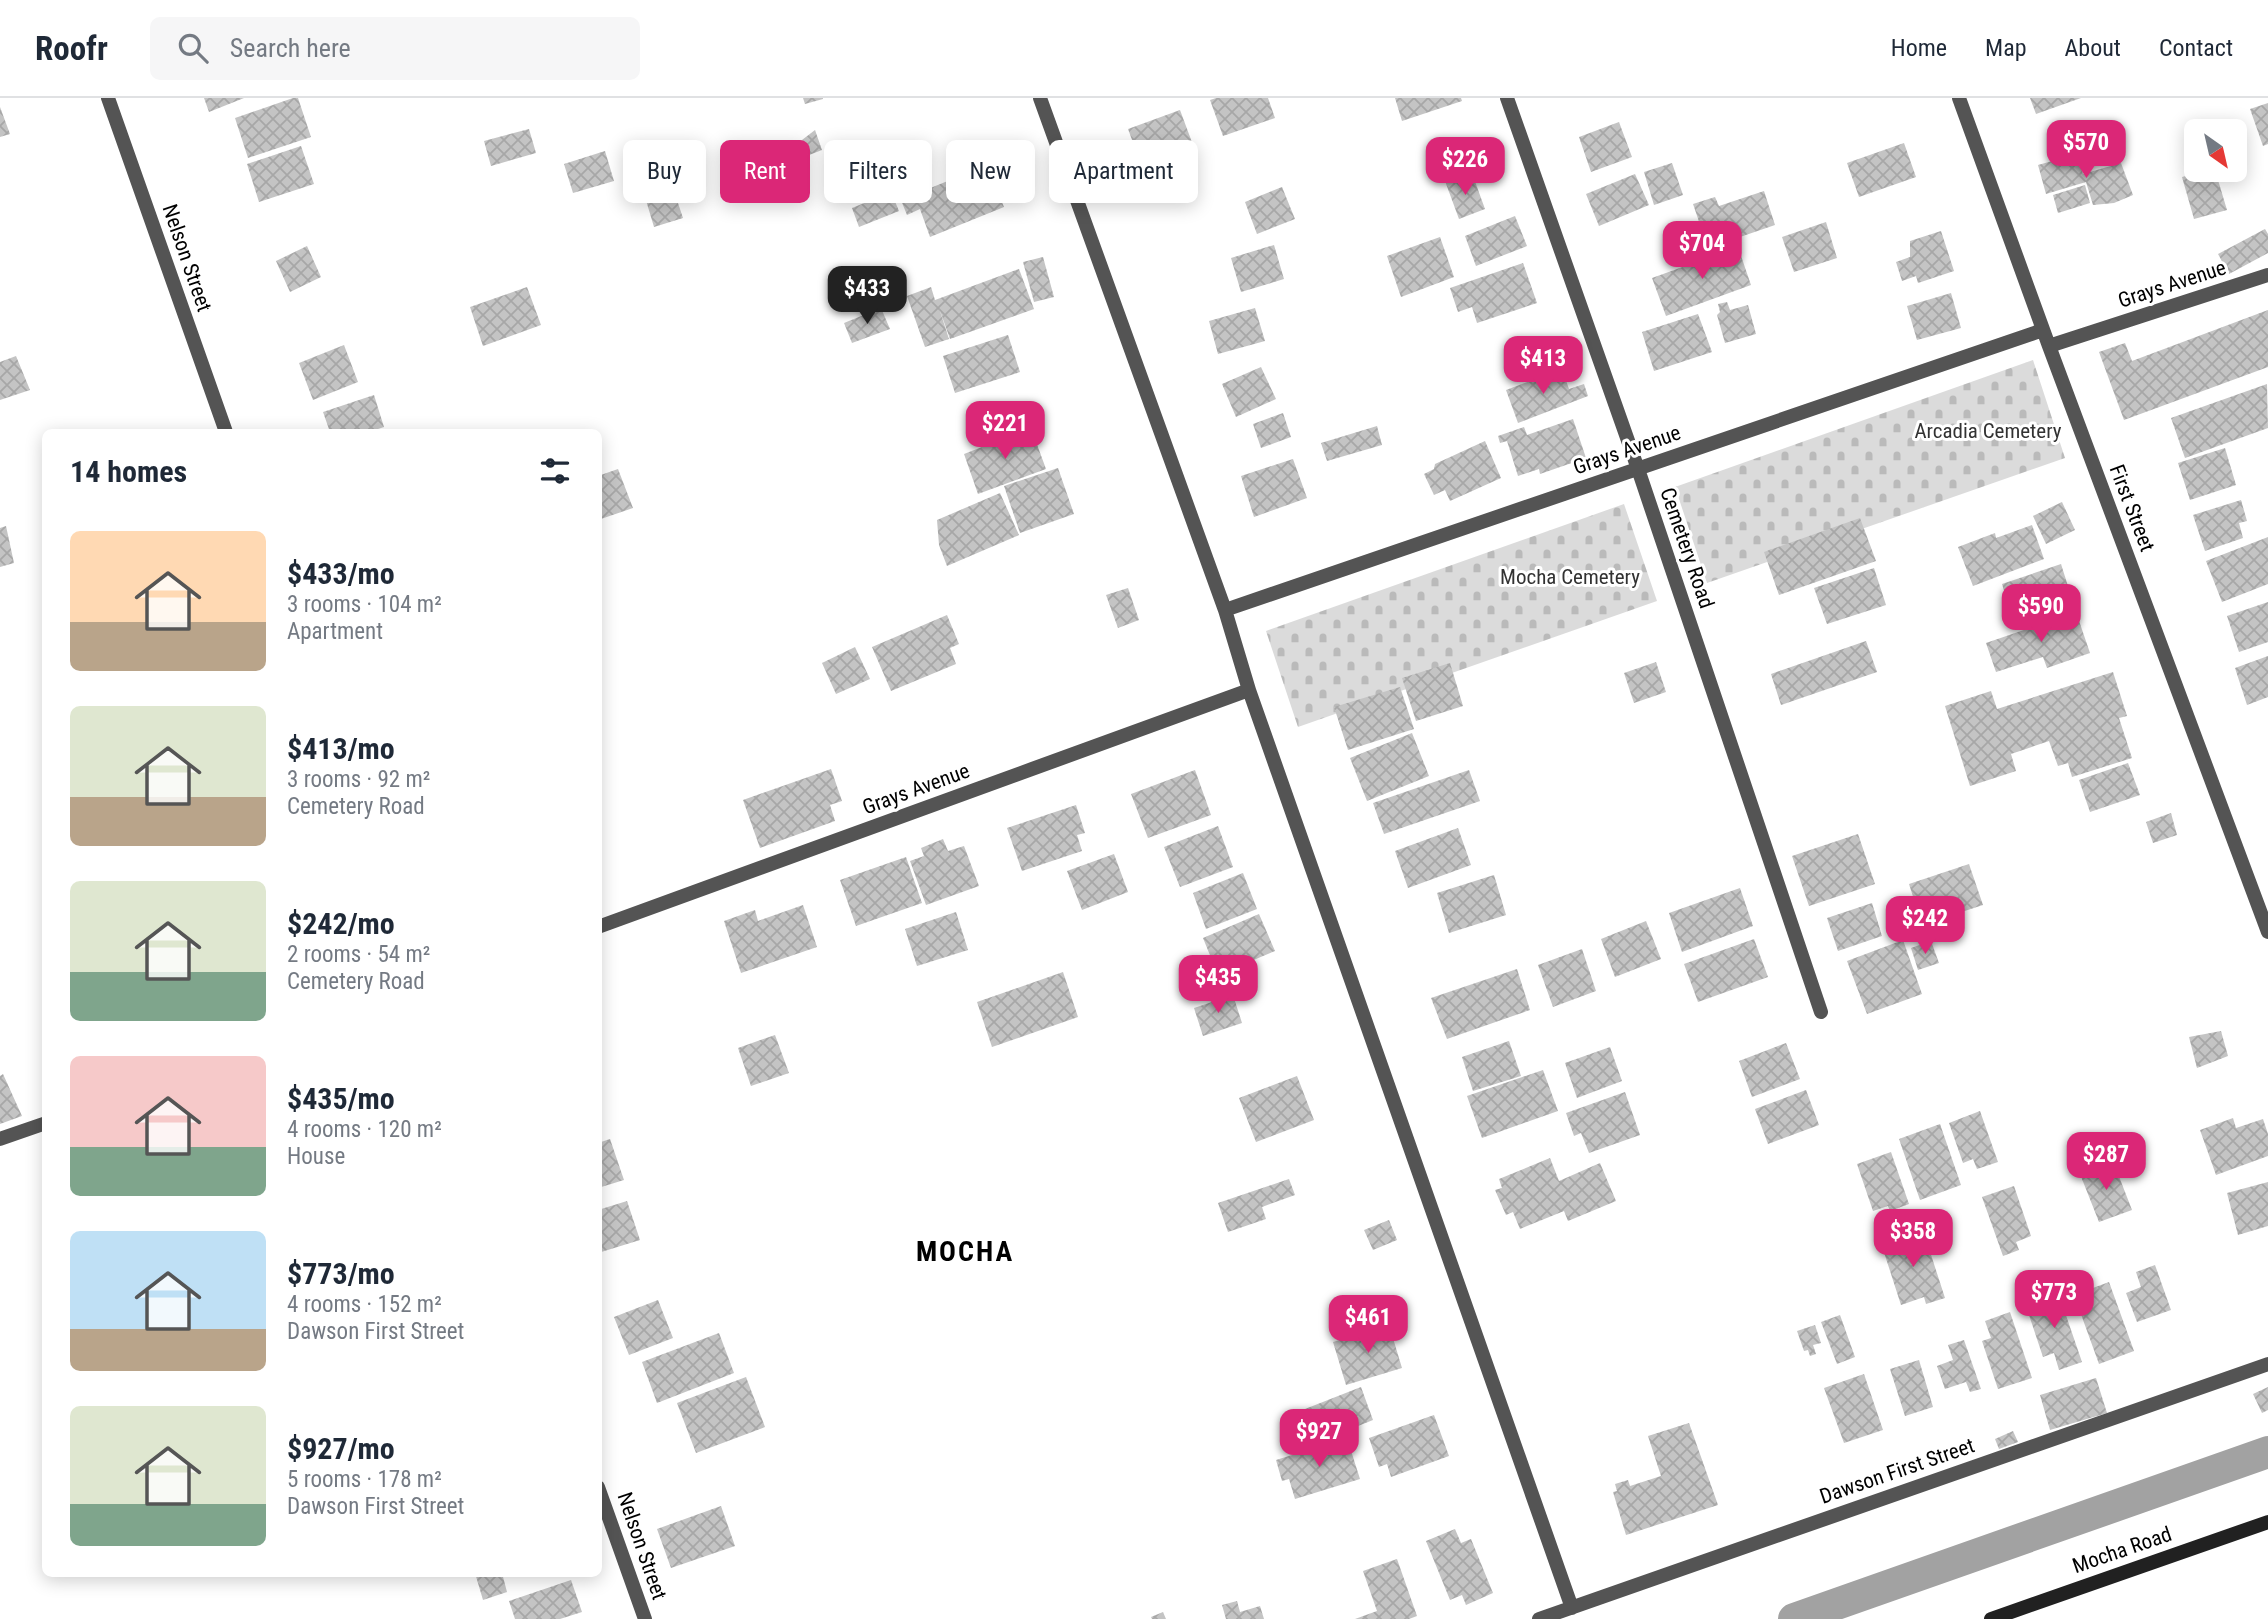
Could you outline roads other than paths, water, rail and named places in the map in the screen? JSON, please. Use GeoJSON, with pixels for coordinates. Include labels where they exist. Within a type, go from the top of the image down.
{"type":"FeatureCollection","features":[{"type":"Feature","properties":{"kind":"street","name":"Nelson Street"},"geometry":{"type":"LineString","coordinates":[[108,98],[225,429]]}},
{"type":"Feature","properties":{"kind":"street"},"geometry":{"type":"LineString","coordinates":[[1040,98],[1225,610],[1249,690],[1572,1608]]}},
{"type":"Feature","properties":{"kind":"street","name":"Cemetery Road"},"geometry":{"type":"LineString","coordinates":[[1507,98],[1638,469],[1821,1012]]}},
{"type":"Feature","properties":{"kind":"street","name":"First Street"},"geometry":{"type":"LineString","coordinates":[[1959,98],[2268,932]]}},
{"type":"Feature","properties":{"kind":"street","name":"Grays Avenue"},"geometry":{"type":"LineString","coordinates":[[2049,346],[2268,275]]}},
{"type":"Feature","properties":{"kind":"street","name":"Grays Avenue"},"geometry":{"type":"LineString","coordinates":[[1225,610],[2043,330]]}},
{"type":"Feature","properties":{"kind":"street","name":"Grays Avenue"},"geometry":{"type":"LineString","coordinates":[[602,926],[1249,690]]}},
{"type":"Feature","properties":{"kind":"street"},"geometry":{"type":"LineString","coordinates":[[0,1139],[42,1124]]}},
{"type":"Feature","properties":{"kind":"street","name":"Dawson First Street"},"geometry":{"type":"LineString","coordinates":[[1539,1619],[2268,1364]]}},
{"type":"Feature","properties":{"kind":"street","name":"Nelson Street"},"geometry":{"type":"LineString","coordinates":[[602,1498],[645,1619]]}},
{"type":"Feature","properties":{"kind":"street","name":"Mocha Road"},"geometry":{"type":"LineString","coordinates":[[1991,1619],[2268,1522]]}},
{"type":"Feature","properties":{"kind":"waterway"},"geometry":{"type":"LineString","coordinates":[[1794,1619],[2268,1452]]}},
{"type":"Feature","properties":{"kind":"district","name":"MOCHA"},"geometry":{"type":"Point","coordinates":[965,1251]}},
{"type":"Feature","properties":{"kind":"park label","name":"Arcadia Cemetery"},"geometry":{"type":"Point","coordinates":[1988,431]}},
{"type":"Feature","properties":{"kind":"park label","name":"Mocha Cemetery"},"geometry":{"type":"Point","coordinates":[1570,577]}}]}
